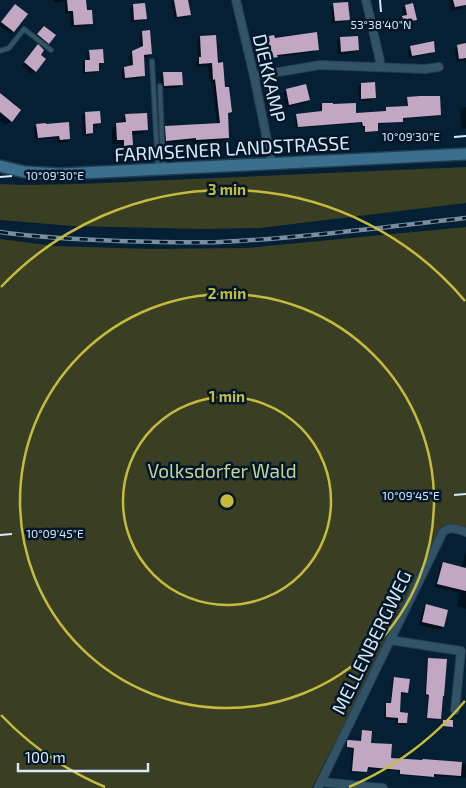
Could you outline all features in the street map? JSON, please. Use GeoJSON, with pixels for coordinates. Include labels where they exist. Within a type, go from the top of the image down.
{"type":"FeatureCollection","features":[{"type":"Feature","properties":{"kind":"main road","name":"FARMSENER LANDSTRASSE"},"geometry":{"type":"LineString","coordinates":[[0,166],[42,174],[88,173],[466,154]]}},
{"type":"Feature","properties":{"kind":"street","name":"DIEKKAMP"},"geometry":{"type":"LineString","coordinates":[[236,0],[272,164]]}},
{"type":"Feature","properties":{"kind":"street"},"geometry":{"type":"LineString","coordinates":[[366,0],[380,61],[378,67]]}},
{"type":"Feature","properties":{"kind":"street"},"geometry":{"type":"LineString","coordinates":[[254,76],[320,66],[439,68]]}},
{"type":"Feature","properties":{"kind":"street","name":"MELLENBERGWEG"},"geometry":{"type":"LineString","coordinates":[[320,785],[443,532],[447,528],[453,528],[466,532]]}},
{"type":"Feature","properties":{"kind":"street"},"geometry":{"type":"LineString","coordinates":[[390,640],[461,651],[455,710]]}},
{"type":"Feature","properties":{"kind":"street"},"geometry":{"type":"LineString","coordinates":[[320,785],[383,788]]}},
{"type":"Feature","properties":{"kind":"lane"},"geometry":{"type":"LineString","coordinates":[[0,52],[9,48],[24,29],[51,50]]}},
{"type":"Feature","properties":{"kind":"lane"},"geometry":{"type":"LineString","coordinates":[[152,61],[160,170]]}},
{"type":"Feature","properties":{"kind":"lane"},"geometry":{"type":"LineString","coordinates":[[160,86],[160,170]]}},
{"type":"Feature","properties":{"kind":"green space"},"geometry":{"type":"Polygon","coordinates":[[[466,167],[466,203],[260,228],[201,229],[73,226],[0,220],[0,184],[79,184],[466,167]]]}},
{"type":"Feature","properties":{"kind":"green space","name":"Volksdorfer Wald"},"geometry":{"type":"Polygon","coordinates":[[[466,227],[466,530],[444,525],[312,788],[0,788],[0,239],[55,246],[150,249],[247,248],[466,227]]]}},
{"type":"Feature","properties":{"kind":"building"},"geometry":{"type":"Polygon","coordinates":[[[67,0],[86,0],[87,10],[92,10],[93,24],[74,25],[73,11],[68,11],[67,0]]]}},
{"type":"Feature","properties":{"kind":"building"},"geometry":{"type":"Polygon","coordinates":[[[174,0],[188,0],[191,15],[177,17],[174,0]]]}},
{"type":"Feature","properties":{"kind":"building"},"geometry":{"type":"Polygon","coordinates":[[[453,0],[466,0],[466,5],[455,7],[453,0]]]}},
{"type":"Feature","properties":{"kind":"building"},"geometry":{"type":"Polygon","coordinates":[[[348,2],[350,20],[335,21],[333,3],[348,2]]]}},
{"type":"Feature","properties":{"kind":"building"},"geometry":{"type":"Polygon","coordinates":[[[145,3],[147,19],[134,20],[133,4],[145,3]]]}},
{"type":"Feature","properties":{"kind":"building"},"geometry":{"type":"Polygon","coordinates":[[[413,3],[417,20],[404,22],[402,16],[407,15],[405,5],[413,3]]]}},
{"type":"Feature","properties":{"kind":"building"},"geometry":{"type":"Polygon","coordinates":[[[15,4],[28,14],[14,32],[1,22],[15,4]]]}},
{"type":"Feature","properties":{"kind":"building"},"geometry":{"type":"Polygon","coordinates":[[[44,26],[56,35],[49,44],[37,34],[44,26]]]}},
{"type":"Feature","properties":{"kind":"building"},"geometry":{"type":"Polygon","coordinates":[[[150,30],[152,54],[144,55],[145,76],[125,78],[124,67],[133,65],[132,51],[143,46],[142,31],[150,30]]]}},
{"type":"Feature","properties":{"kind":"building"},"geometry":{"type":"Polygon","coordinates":[[[317,32],[319,50],[277,55],[278,57],[267,59],[264,37],[274,35],[275,38],[317,32]]]}},
{"type":"Feature","properties":{"kind":"building"},"geometry":{"type":"Polygon","coordinates":[[[216,35],[218,63],[223,62],[225,87],[229,87],[232,112],[228,113],[229,138],[196,140],[196,138],[166,141],[165,126],[220,123],[212,63],[199,64],[199,57],[201,57],[200,36],[216,35]]]}},
{"type":"Feature","properties":{"kind":"building"},"geometry":{"type":"Polygon","coordinates":[[[358,36],[359,50],[341,52],[340,37],[358,36]]]}},
{"type":"Feature","properties":{"kind":"building"},"geometry":{"type":"Polygon","coordinates":[[[434,41],[435,52],[412,56],[410,46],[434,41]]]}},
{"type":"Feature","properties":{"kind":"building"},"geometry":{"type":"Polygon","coordinates":[[[466,43],[466,58],[459,59],[457,45],[466,43]]]}},
{"type":"Feature","properties":{"kind":"building"},"geometry":{"type":"Polygon","coordinates":[[[38,44],[44,50],[41,55],[46,59],[36,72],[24,62],[38,44]]]}},
{"type":"Feature","properties":{"kind":"building"},"geometry":{"type":"Polygon","coordinates":[[[103,49],[104,63],[99,63],[99,71],[85,72],[85,60],[90,60],[89,50],[103,49]]]}},
{"type":"Feature","properties":{"kind":"building"},"geometry":{"type":"Polygon","coordinates":[[[163,72],[182,72],[183,85],[164,86],[163,72]]]}},
{"type":"Feature","properties":{"kind":"building"},"geometry":{"type":"Polygon","coordinates":[[[375,82],[376,98],[361,99],[361,83],[375,82]]]}},
{"type":"Feature","properties":{"kind":"building"},"geometry":{"type":"Polygon","coordinates":[[[306,84],[310,100],[289,105],[286,89],[306,84]]]}},
{"type":"Feature","properties":{"kind":"building"},"geometry":{"type":"Polygon","coordinates":[[[0,93],[21,110],[12,122],[0,112],[0,93]]]}},
{"type":"Feature","properties":{"kind":"building"},"geometry":{"type":"Polygon","coordinates":[[[440,96],[441,115],[403,118],[403,122],[378,123],[378,131],[365,132],[365,126],[363,126],[362,122],[298,127],[296,114],[322,111],[322,103],[356,103],[356,113],[386,111],[386,107],[408,106],[407,97],[440,96]]]}},
{"type":"Feature","properties":{"kind":"building"},"geometry":{"type":"Polygon","coordinates":[[[100,111],[101,123],[93,124],[93,133],[86,134],[85,112],[100,111]]]}},
{"type":"Feature","properties":{"kind":"building"},"geometry":{"type":"Polygon","coordinates":[[[147,113],[148,130],[132,131],[133,145],[124,146],[124,140],[117,140],[116,123],[126,122],[125,114],[147,113]]]}},
{"type":"Feature","properties":{"kind":"building"},"geometry":{"type":"Polygon","coordinates":[[[69,122],[70,139],[60,140],[59,136],[38,138],[36,124],[69,122]]]}},
{"type":"Feature","properties":{"kind":"building"},"geometry":{"type":"Polygon","coordinates":[[[443,562],[466,568],[466,591],[437,584],[443,562]]]}},
{"type":"Feature","properties":{"kind":"building"},"geometry":{"type":"Polygon","coordinates":[[[426,604],[448,610],[444,627],[422,622],[426,604]]]}},
{"type":"Feature","properties":{"kind":"building"},"geometry":{"type":"Polygon","coordinates":[[[428,658],[447,659],[441,719],[427,718],[429,695],[426,694],[428,658]]]}},
{"type":"Feature","properties":{"kind":"building"},"geometry":{"type":"Polygon","coordinates":[[[394,677],[410,679],[408,693],[401,692],[400,712],[408,713],[407,723],[398,723],[398,718],[386,717],[386,703],[391,703],[394,677]]]}},
{"type":"Feature","properties":{"kind":"building"},"geometry":{"type":"Polygon","coordinates":[[[443,720],[453,720],[453,727],[443,726],[443,720]]]}},
{"type":"Feature","properties":{"kind":"building"},"geometry":{"type":"Polygon","coordinates":[[[362,730],[372,731],[371,743],[392,744],[391,758],[462,762],[461,776],[434,774],[434,777],[400,774],[400,770],[368,767],[367,772],[352,771],[354,748],[347,747],[347,741],[361,741],[362,730]]]}},
{"type":"Feature","properties":{"kind":"railway"},"geometry":{"type":"LineString","coordinates":[[0,232],[44,237],[117,241],[220,242],[312,235],[466,218]]}}]}
